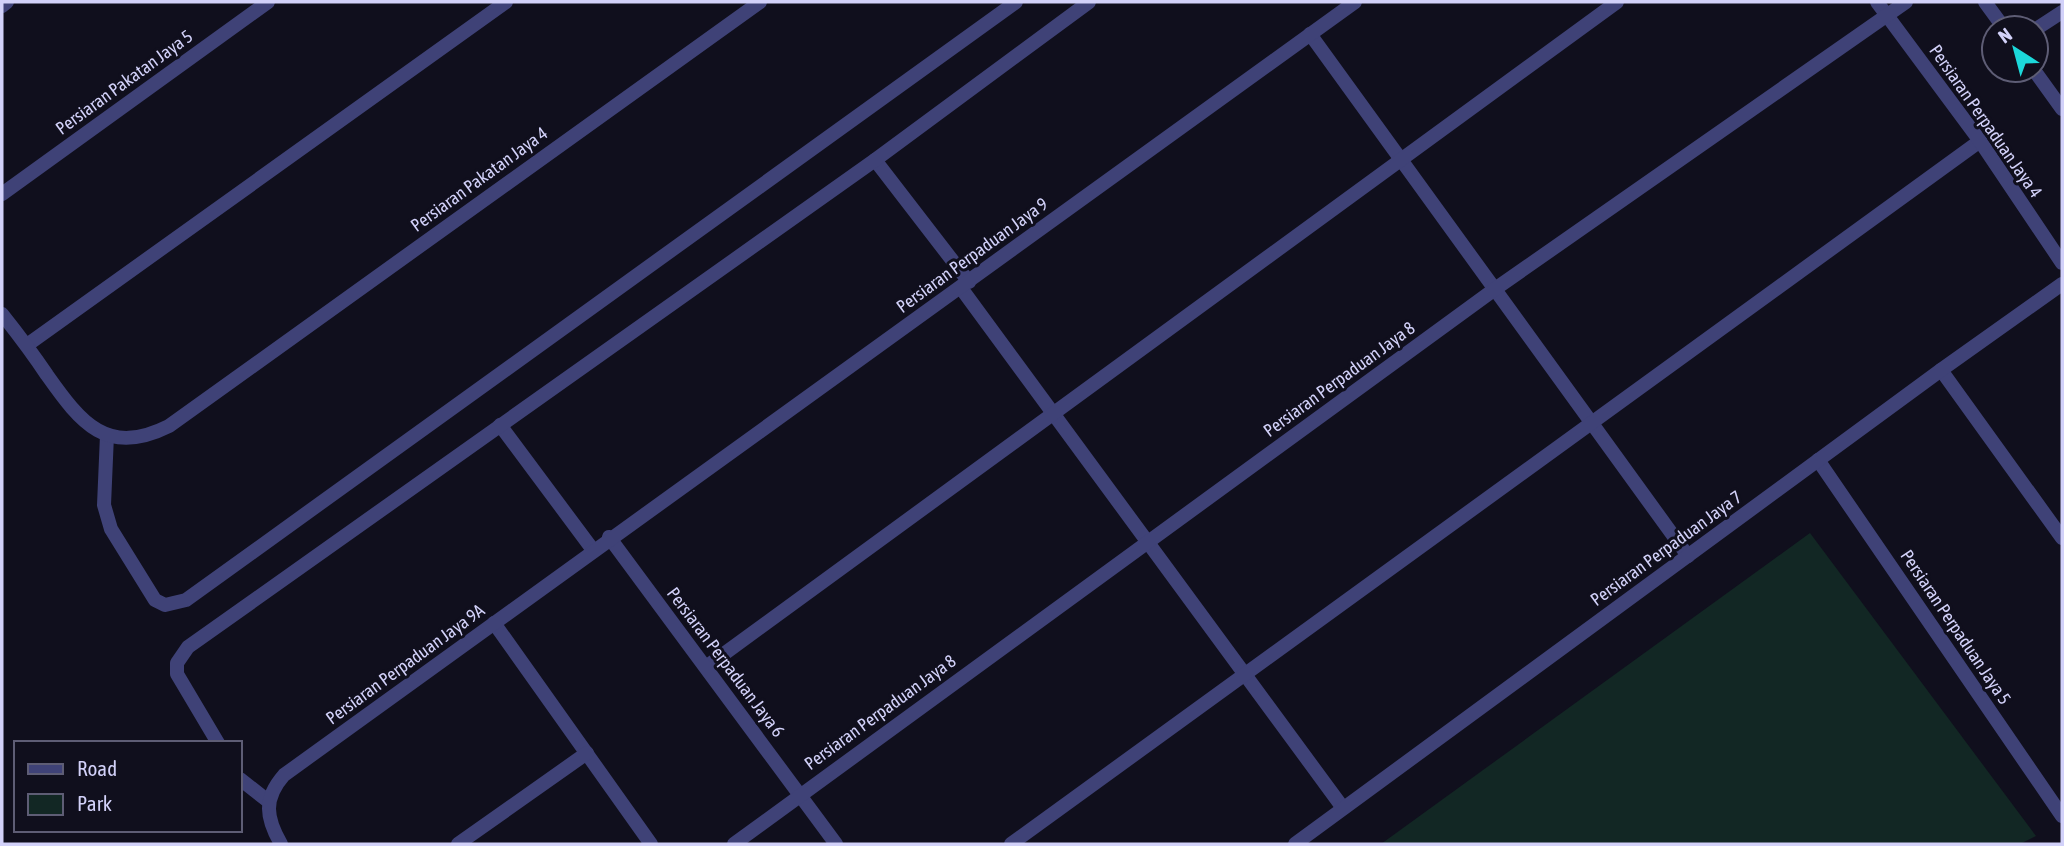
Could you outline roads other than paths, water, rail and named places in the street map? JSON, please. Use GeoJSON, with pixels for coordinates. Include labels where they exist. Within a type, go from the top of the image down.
{"type":"FeatureCollection","features":[{"type":"Feature","properties":{"kind":"street"},"geometry":{"type":"LineString","coordinates":[[2,6],[7,2]]}},
{"type":"Feature","properties":{"kind":"street","name":"Persiaran Pakatan Jaya 5"},"geometry":{"type":"LineString","coordinates":[[2,194],[268,2]]}},
{"type":"Feature","properties":{"kind":"street"},"geometry":{"type":"LineString","coordinates":[[27,345],[506,2]]}},
{"type":"Feature","properties":{"kind":"street","name":"Persiaran Pakatan Jaya 4"},"geometry":{"type":"LineString","coordinates":[[107,435],[129,439],[149,435],[169,426],[760,2]]}},
{"type":"Feature","properties":{"kind":"street"},"geometry":{"type":"LineString","coordinates":[[988,2],[998,15]]}},
{"type":"Feature","properties":{"kind":"street"},"geometry":{"type":"LineString","coordinates":[[2,314],[73,411],[88,426],[107,435],[104,505],[111,529],[155,600],[176,605],[1016,2]]}},
{"type":"Feature","properties":{"kind":"street"},"geometry":{"type":"LineString","coordinates":[[217,741],[177,674],[181,654],[875,160],[1089,2]]}},
{"type":"Feature","properties":{"kind":"street","name":"Persiaran Perpaduan Jaya 9"},"geometry":{"type":"LineString","coordinates":[[609,537],[965,285],[1355,2]]}},
{"type":"Feature","properties":{"kind":"street"},"geometry":{"type":"LineString","coordinates":[[705,667],[1617,2]]}},
{"type":"Feature","properties":{"kind":"street","name":"Persiaran Perpaduan Jaya 4"},"geometry":{"type":"LineString","coordinates":[[1877,2],[1980,141],[2062,263]]}},
{"type":"Feature","properties":{"kind":"street","name":"Persiaran Perpaduan Jaya 8"},"geometry":{"type":"LineString","coordinates":[[799,794],[1149,543],[1495,289],[1906,2]]}},
{"type":"Feature","properties":{"kind":"street"},"geometry":{"type":"LineString","coordinates":[[1310,34],[1688,556]]}},
{"type":"Feature","properties":{"kind":"street"},"geometry":{"type":"LineString","coordinates":[[2044,84],[2062,109]]}},
{"type":"Feature","properties":{"kind":"street"},"geometry":{"type":"LineString","coordinates":[[1011,844],[1980,141]]}},
{"type":"Feature","properties":{"kind":"street"},"geometry":{"type":"LineString","coordinates":[[875,160],[1053,413],[1343,808]]}},
{"type":"Feature","properties":{"kind":"street","name":"Persiaran Perpaduan Jaya 7"},"geometry":{"type":"LineString","coordinates":[[1295,844],[2062,284]]}},
{"type":"Feature","properties":{"kind":"street"},"geometry":{"type":"LineString","coordinates":[[1941,370],[2062,538]]}},
{"type":"Feature","properties":{"kind":"street"},"geometry":{"type":"LineString","coordinates":[[500,425],[593,550]]}},
{"type":"Feature","properties":{"kind":"street","name":"Persiaran Perpaduan Jaya 5"},"geometry":{"type":"LineString","coordinates":[[1818,460],[2062,816]]}},
{"type":"Feature","properties":{"kind":"street","name":"Persiaran Perpaduan Jaya 9A"},"geometry":{"type":"LineString","coordinates":[[268,801],[274,787],[284,775],[609,537]]}},
{"type":"Feature","properties":{"kind":"street","name":"Persiaran Perpaduan Jaya 6"},"geometry":{"type":"LineString","coordinates":[[609,537],[836,844]]}},
{"type":"Feature","properties":{"kind":"street"},"geometry":{"type":"LineString","coordinates":[[494,623],[651,844]]}},
{"type":"Feature","properties":{"kind":"street"},"geometry":{"type":"LineString","coordinates":[[458,844],[587,753]]}},
{"type":"Feature","properties":{"kind":"street"},"geometry":{"type":"LineString","coordinates":[[242,781],[268,801],[268,817],[281,844]]}},
{"type":"Feature","properties":{"kind":"street"},"geometry":{"type":"LineString","coordinates":[[734,844],[799,794]]}}]}
